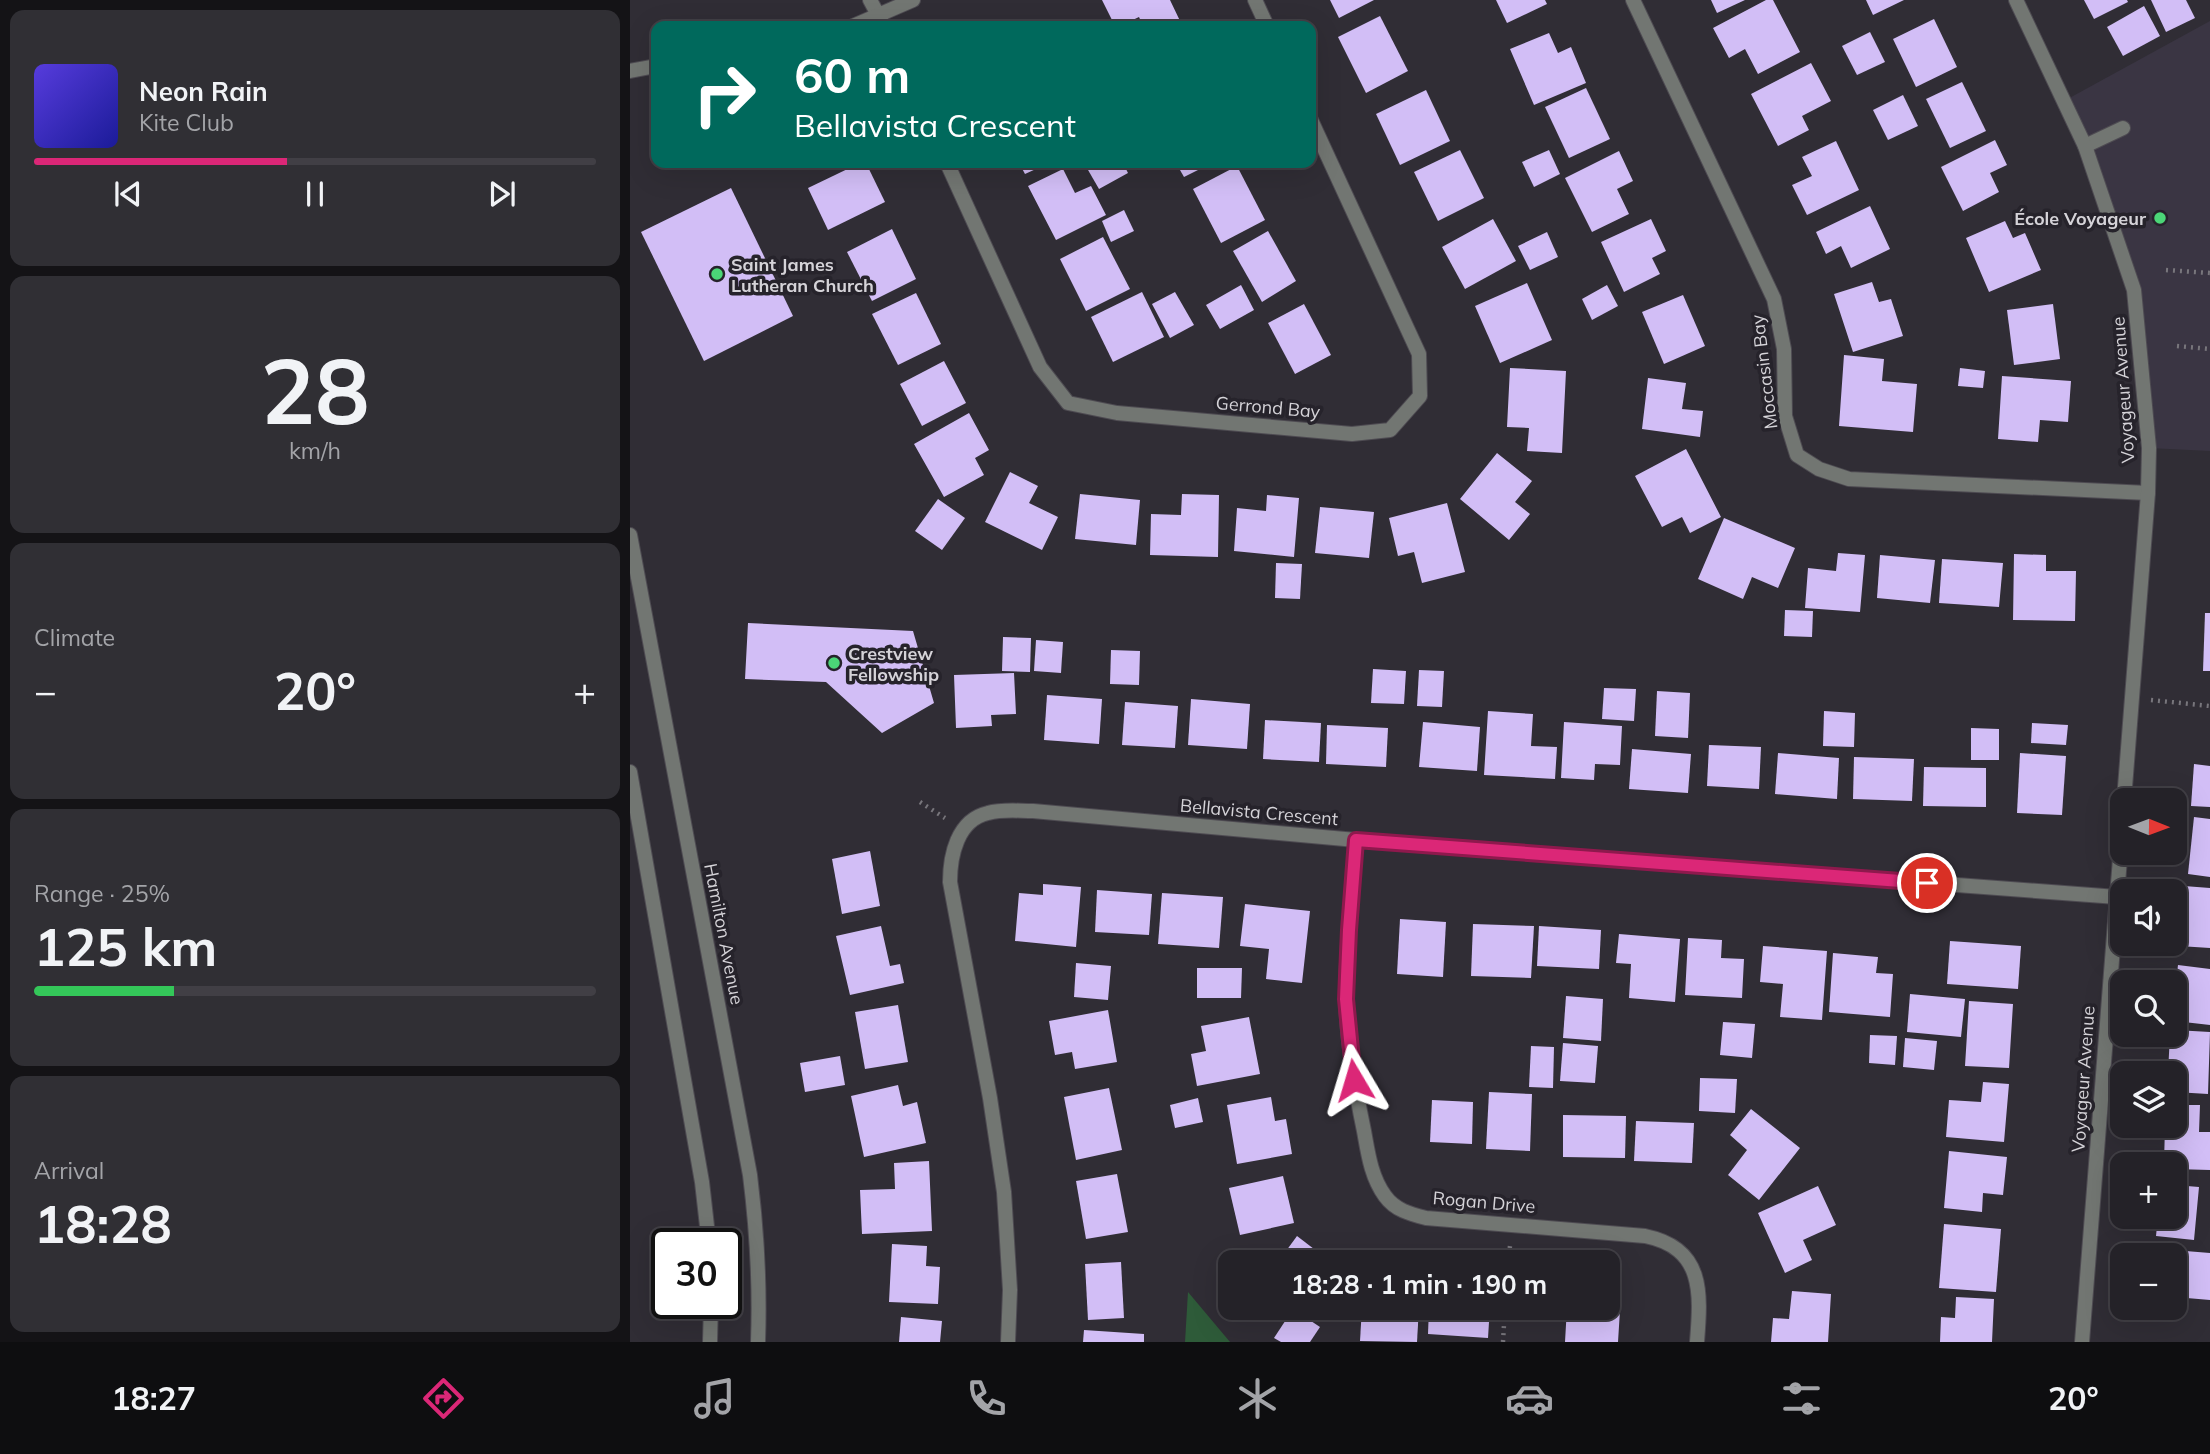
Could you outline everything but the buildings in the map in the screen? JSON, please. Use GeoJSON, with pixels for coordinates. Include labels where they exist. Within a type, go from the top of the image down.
{"type":"FeatureCollection","features":[{"type":"Feature","properties":{"kind":"street"},"geometry":{"type":"LineString","coordinates":[[870,0],[881,20],[913,0]]}},
{"type":"Feature","properties":{"kind":"street"},"geometry":{"type":"LineString","coordinates":[[1255,0],[1265,21]]}},
{"type":"Feature","properties":{"kind":"street","name":"Moccasin Bay"},"geometry":{"type":"LineString","coordinates":[[1633,0],[1774,299],[1784,349],[1784,416],[1797,455],[1819,469],[1849,479],[2148,493]]}},
{"type":"Feature","properties":{"kind":"street","name":"Voyageur Avenue"},"geometry":{"type":"LineString","coordinates":[[2016,0],[2085,146],[2134,290],[2149,447],[2148,493],[2125,788]]}},
{"type":"Feature","properties":{"kind":"street"},"geometry":{"type":"LineString","coordinates":[[630,71],[651,67]]}},
{"type":"Feature","properties":{"kind":"street"},"geometry":{"type":"LineString","coordinates":[[2085,146],[2123,128]]}},
{"type":"Feature","properties":{"kind":"street","name":"Gerrond Bay"},"geometry":{"type":"LineString","coordinates":[[949,168],[1040,367],[1068,403],[1117,413],[1352,434],[1390,430],[1420,396],[1419,354],[1316,131]]}},
{"type":"Feature","properties":{"kind":"street","name":"Hamilton Avenue"},"geometry":{"type":"LineString","coordinates":[[630,535],[632,562],[750,1175],[759,1276],[758,1342]]}},
{"type":"Feature","properties":{"kind":"street"},"geometry":{"type":"LineString","coordinates":[[630,772],[702,1182],[707,1228]]}},
{"type":"Feature","properties":{"kind":"street","name":"Bellavista Crescent"},"geometry":{"type":"LineString","coordinates":[[963,831],[975,818],[987,813],[1033,811],[1356,840],[2110,896]]}},
{"type":"Feature","properties":{"kind":"street"},"geometry":{"type":"LineString","coordinates":[[963,831],[954,845],[950,882],[990,1098],[1003,1192],[1010,1290],[1008,1342]]}},
{"type":"Feature","properties":{"kind":"street","name":"Rogan Drive"},"geometry":{"type":"LineString","coordinates":[[1356,840],[1346,999],[1357,1099],[1371,1167],[1386,1198],[1408,1214],[1426,1218],[1645,1236],[1671,1243],[1689,1262],[1696,1278],[1699,1298],[1697,1342]]}},
{"type":"Feature","properties":{"kind":"street","name":"Voyageur Avenue"},"geometry":{"type":"LineString","coordinates":[[2082,1342],[2112,956]]}},
{"type":"Feature","properties":{"kind":"street"},"geometry":{"type":"LineString","coordinates":[[710,1342],[711,1319]]}},
{"type":"Feature","properties":{"kind":"path"},"geometry":{"type":"LineString","coordinates":[[2166,270],[2210,273]]}},
{"type":"Feature","properties":{"kind":"path"},"geometry":{"type":"LineString","coordinates":[[2177,346],[2210,348]]}},
{"type":"Feature","properties":{"kind":"path"},"geometry":{"type":"LineString","coordinates":[[2132,698],[2210,706]]}},
{"type":"Feature","properties":{"kind":"path"},"geometry":{"type":"LineString","coordinates":[[920,802],[963,831]]}},
{"type":"Feature","properties":{"kind":"path"},"geometry":{"type":"LineString","coordinates":[[1503,1342],[1504,1320]]}},
{"type":"Feature","properties":{"kind":"shaded area","name":"École Voyageur"},"geometry":{"type":"Polygon","coordinates":[[[2210,21],[2210,451],[2149,448],[2134,290],[2064,101],[2210,21]]]}},
{"type":"Feature","properties":{"kind":"green space"},"geometry":{"type":"Polygon","coordinates":[[[1188,1292],[1230,1342],[1185,1342],[1188,1292]]]}},
{"type":"Feature","properties":{"kind":"place","name":"École Voyageur"},"geometry":{"type":"Point","coordinates":[2160,218]}},
{"type":"Feature","properties":{"kind":"place","name":"Saint James Lutheran Church"},"geometry":{"type":"Point","coordinates":[717,274]}},
{"type":"Feature","properties":{"kind":"place","name":"Crestview Fellowship"},"geometry":{"type":"Point","coordinates":[834,663]}},
{"type":"Feature","properties":{"kind":"route"},"geometry":{"type":"LineString","coordinates":[[1354,1080],[1346,999],[1356,840],[1927,883]]}}]}
